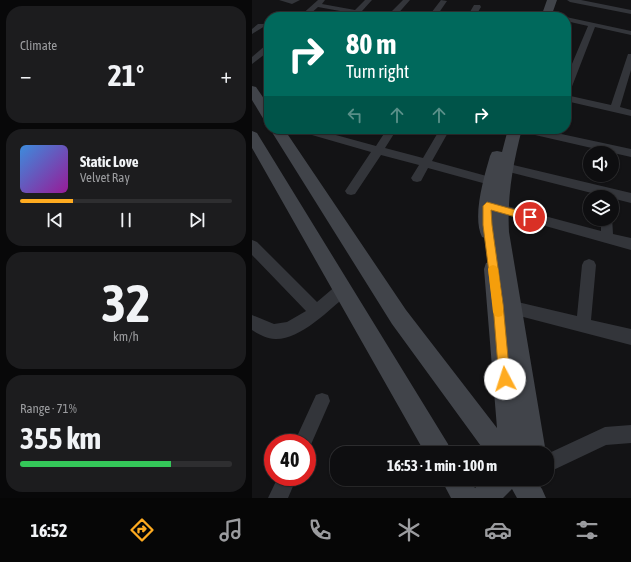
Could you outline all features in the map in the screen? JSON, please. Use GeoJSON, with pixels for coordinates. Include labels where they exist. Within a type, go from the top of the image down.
{"type":"FeatureCollection","features":[{"type":"Feature","properties":{"kind":"main road"},"geometry":{"type":"LineString","coordinates":[[545,0],[545,12]]}},
{"type":"Feature","properties":{"kind":"main road"},"geometry":{"type":"LineString","coordinates":[[547,12],[552,0]]}},
{"type":"Feature","properties":{"kind":"main road"},"geometry":{"type":"LineString","coordinates":[[252,90],[264,109]]}},
{"type":"Feature","properties":{"kind":"main road"},"geometry":{"type":"LineString","coordinates":[[280,134],[398,317],[496,446]]}},
{"type":"Feature","properties":{"kind":"main road"},"geometry":{"type":"LineString","coordinates":[[504,134],[494,207],[500,232],[512,446]]}},
{"type":"Feature","properties":{"kind":"main road"},"geometry":{"type":"LineString","coordinates":[[498,174],[513,134]]}},
{"type":"Feature","properties":{"kind":"main road"},"geometry":{"type":"LineString","coordinates":[[252,136],[435,446]]}},
{"type":"Feature","properties":{"kind":"main road"},"geometry":{"type":"LineString","coordinates":[[504,306],[533,446]]}},
{"type":"Feature","properties":{"kind":"main road"},"geometry":{"type":"LineString","coordinates":[[458,486],[466,498]]}},
{"type":"Feature","properties":{"kind":"main road"},"geometry":{"type":"LineString","coordinates":[[484,498],[497,486]]}},
{"type":"Feature","properties":{"kind":"street"},"geometry":{"type":"LineString","coordinates":[[282,0],[292,2],[297,0]]}},
{"type":"Feature","properties":{"kind":"street"},"geometry":{"type":"LineString","coordinates":[[309,12],[320,2],[357,12],[369,0]]}},
{"type":"Feature","properties":{"kind":"street"},"geometry":{"type":"LineString","coordinates":[[397,12],[408,0]]}},
{"type":"Feature","properties":{"kind":"street"},"geometry":{"type":"LineString","coordinates":[[570,0],[631,12]]}},
{"type":"Feature","properties":{"kind":"street"},"geometry":{"type":"LineString","coordinates":[[436,12],[444,1]]}},
{"type":"Feature","properties":{"kind":"street"},"geometry":{"type":"LineString","coordinates":[[474,12],[477,7]]}},
{"type":"Feature","properties":{"kind":"street"},"geometry":{"type":"LineString","coordinates":[[571,20],[631,33]]}},
{"type":"Feature","properties":{"kind":"street"},"geometry":{"type":"LineString","coordinates":[[571,77],[592,25]]}},
{"type":"Feature","properties":{"kind":"street"},"geometry":{"type":"LineString","coordinates":[[252,32],[261,26]]}},
{"type":"Feature","properties":{"kind":"street"},"geometry":{"type":"LineString","coordinates":[[252,61],[264,51]]}},
{"type":"Feature","properties":{"kind":"street"},"geometry":{"type":"LineString","coordinates":[[615,109],[626,84],[631,56]]}},
{"type":"Feature","properties":{"kind":"street"},"geometry":{"type":"LineString","coordinates":[[571,99],[631,113]]}},
{"type":"Feature","properties":{"kind":"street"},"geometry":{"type":"LineString","coordinates":[[336,134],[378,150],[426,163],[498,174],[583,190]]}},
{"type":"Feature","properties":{"kind":"street"},"geometry":{"type":"LineString","coordinates":[[351,191],[389,134]]}},
{"type":"Feature","properties":{"kind":"street"},"geometry":{"type":"LineString","coordinates":[[417,178],[442,134]]}},
{"type":"Feature","properties":{"kind":"street"},"geometry":{"type":"LineString","coordinates":[[544,134],[631,154]]}},
{"type":"Feature","properties":{"kind":"street"},"geometry":{"type":"LineString","coordinates":[[619,196],[631,198]]}},
{"type":"Feature","properties":{"kind":"street"},"geometry":{"type":"LineString","coordinates":[[494,207],[631,244]]}},
{"type":"Feature","properties":{"kind":"street"},"geometry":{"type":"LineString","coordinates":[[607,226],[607,237]]}},
{"type":"Feature","properties":{"kind":"street"},"geometry":{"type":"LineString","coordinates":[[252,246],[316,311]]}},
{"type":"Feature","properties":{"kind":"street"},"geometry":{"type":"LineString","coordinates":[[583,325],[589,265]]}},
{"type":"Feature","properties":{"kind":"street"},"geometry":{"type":"LineString","coordinates":[[252,322],[274,332],[284,331],[294,327],[342,290]]}},
{"type":"Feature","properties":{"kind":"street"},"geometry":{"type":"LineString","coordinates":[[504,306],[631,337]]}},
{"type":"Feature","properties":{"kind":"street"},"geometry":{"type":"LineString","coordinates":[[307,434],[322,401]]}},
{"type":"Feature","properties":{"kind":"street"},"geometry":{"type":"LineString","coordinates":[[554,461],[605,436],[631,434]]}},
{"type":"Feature","properties":{"kind":"street"},"geometry":{"type":"LineString","coordinates":[[278,498],[284,486]]}},
{"type":"Feature","properties":{"kind":"slow traffic"},"geometry":{"type":"LineString","coordinates":[[493,269],[498,312]]}},
{"type":"Feature","properties":{"kind":"route"},"geometry":{"type":"LineString","coordinates":[[505,379],[498,304],[487,225],[487,206],[530,217]]}}]}
